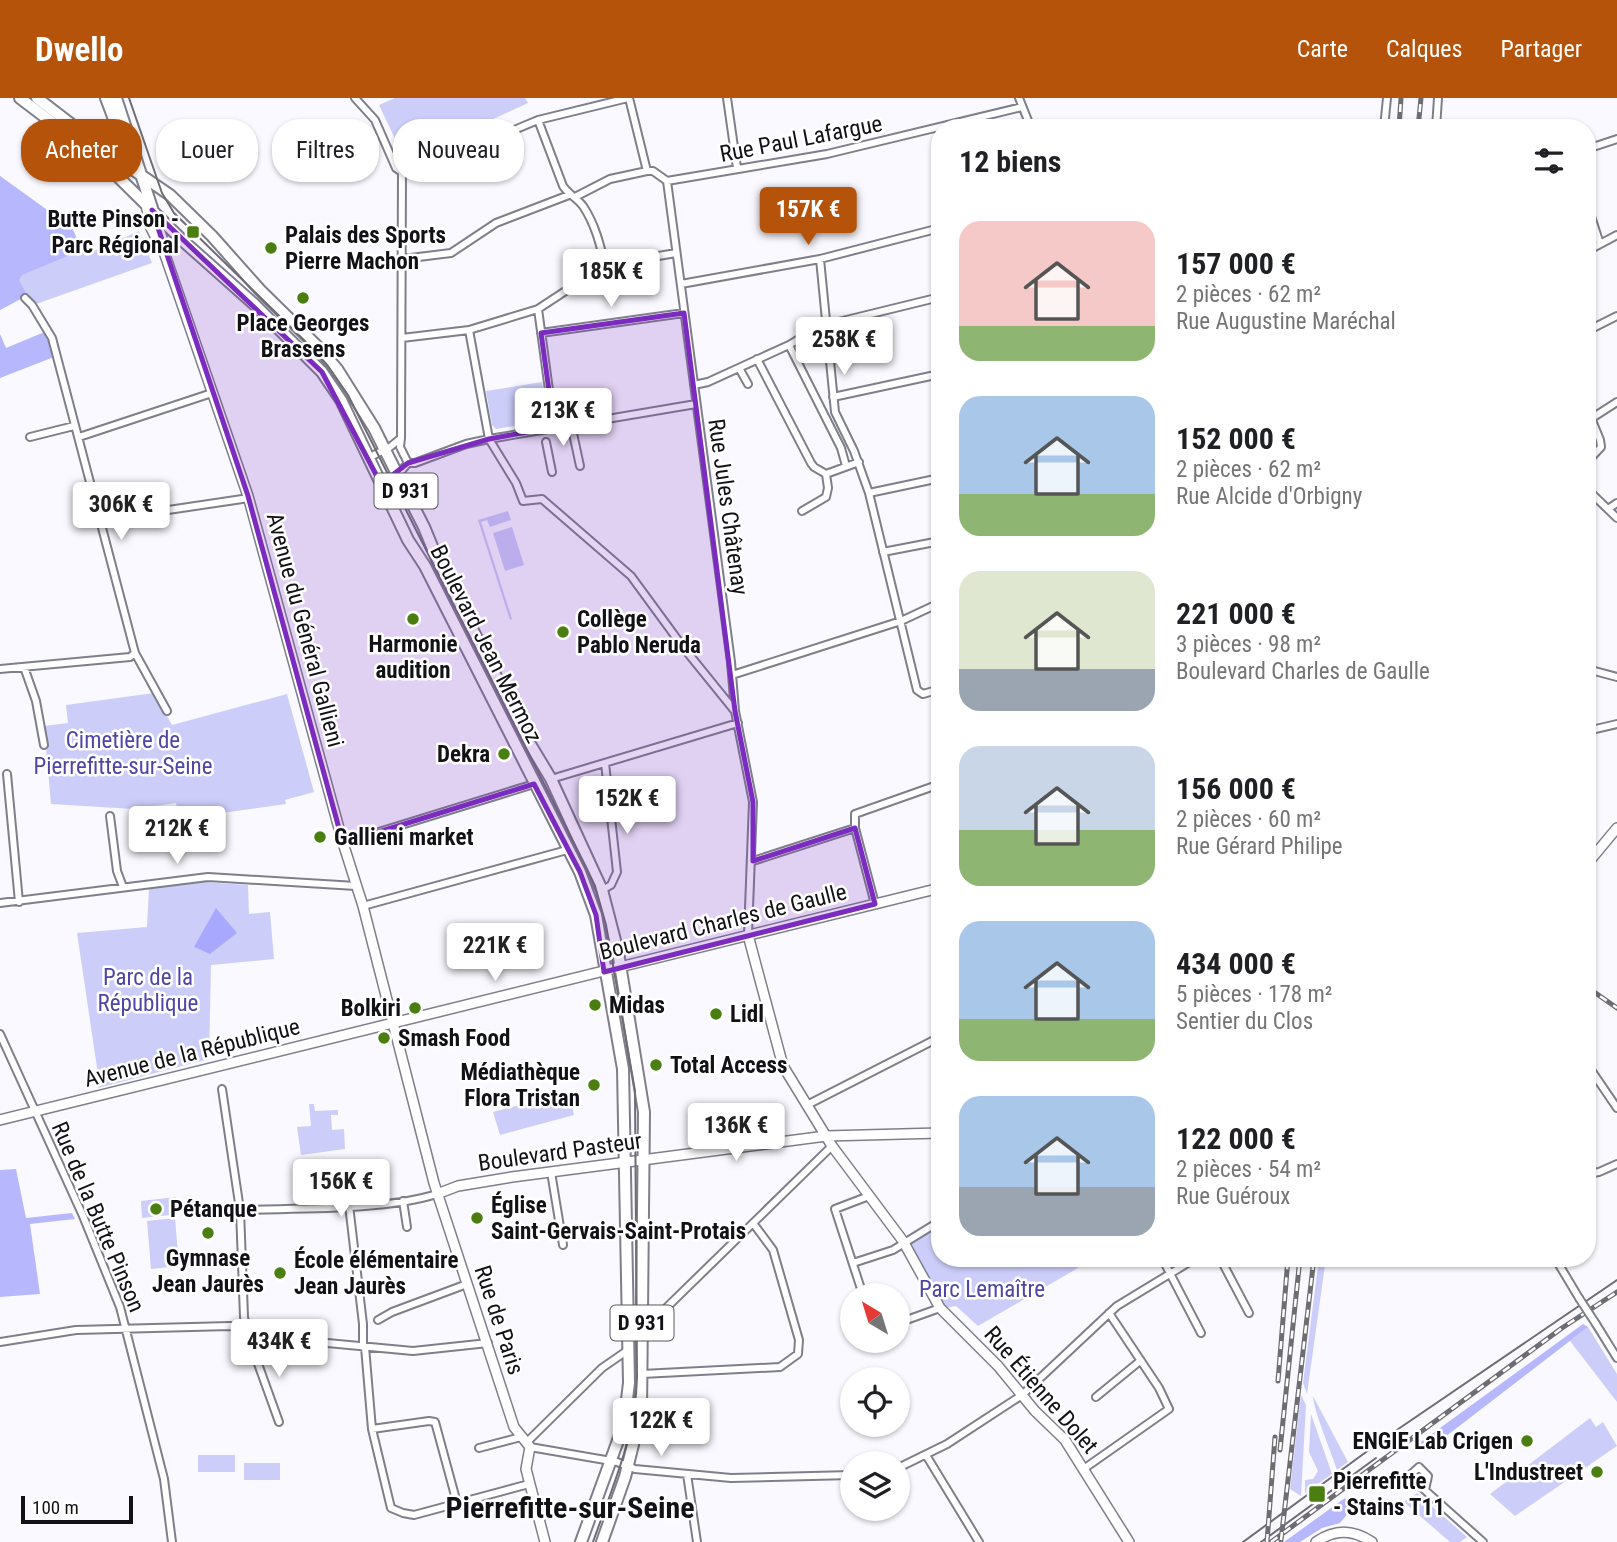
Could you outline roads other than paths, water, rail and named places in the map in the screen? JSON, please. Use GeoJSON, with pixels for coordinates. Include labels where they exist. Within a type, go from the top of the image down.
{"type":"FeatureCollection","features":[{"type":"Feature","properties":{"kind":"main road","name":"Boulevard Jean Mermoz"},"geometry":{"type":"LineString","coordinates":[[20,98],[100,159],[210,267],[254,304],[321,372],[341,400],[380,484],[580,872],[596,915],[623,1069],[628,1350],[624,1424],[581,1542]]}},
{"type":"Feature","properties":{"kind":"main road","name":"Boulevard Jean Mermoz"},"geometry":{"type":"LineString","coordinates":[[37,98],[65,119]]}},
{"type":"Feature","properties":{"kind":"main road"},"geometry":{"type":"LineString","coordinates":[[106,98],[114,119]]}},
{"type":"Feature","properties":{"kind":"main road"},"geometry":{"type":"LineString","coordinates":[[117,98],[143,175],[149,206]]}},
{"type":"Feature","properties":{"kind":"main road","name":"Boulevard Jean Mermoz"},"geometry":{"type":"LineString","coordinates":[[143,175],[180,205],[226,250],[260,290],[327,357],[344,379],[385,450],[530,744],[551,779],[602,890],[621,967],[643,1105],[641,1412],[628,1466],[602,1542]]}},
{"type":"Feature","properties":{"kind":"main road"},"geometry":{"type":"LineString","coordinates":[[139,182],[149,206]]}},
{"type":"Feature","properties":{"kind":"street"},"geometry":{"type":"LineString","coordinates":[[355,98],[375,120],[393,158]]}},
{"type":"Feature","properties":{"kind":"street"},"geometry":{"type":"LineString","coordinates":[[524,126],[629,98],[647,171]]}},
{"type":"Feature","properties":{"kind":"street"},"geometry":{"type":"LineString","coordinates":[[727,98],[737,168]]}},
{"type":"Feature","properties":{"kind":"street"},"geometry":{"type":"LineString","coordinates":[[1019,98],[1027,119]]}},
{"type":"Feature","properties":{"kind":"street"},"geometry":{"type":"LineString","coordinates":[[1385,119],[1387,98]]}},
{"type":"Feature","properties":{"kind":"street"},"geometry":{"type":"LineString","coordinates":[[1437,119],[1438,98]]}},
{"type":"Feature","properties":{"kind":"street","name":"Rue Paul Lafargue"},"geometry":{"type":"LineString","coordinates":[[972,119],[1022,107]]}},
{"type":"Feature","properties":{"kind":"street"},"geometry":{"type":"LineString","coordinates":[[538,120],[563,186],[596,228],[605,265]]}},
{"type":"Feature","properties":{"kind":"street","name":"Rue Paul Lafargue"},"geometry":{"type":"LineString","coordinates":[[667,181],[827,154],[931,129]]}},
{"type":"Feature","properties":{"kind":"street"},"geometry":{"type":"LineString","coordinates":[[1596,146],[1617,139]]}},
{"type":"Feature","properties":{"kind":"street"},"geometry":{"type":"LineString","coordinates":[[402,259],[451,253],[496,223],[572,196],[610,179],[653,171],[667,181]]}},
{"type":"Feature","properties":{"kind":"street","name":"Rue Jules Châtenay"},"geometry":{"type":"LineString","coordinates":[[667,181],[735,711],[754,802],[748,936]]}},
{"type":"Feature","properties":{"kind":"street"},"geometry":{"type":"LineString","coordinates":[[399,182],[402,259],[400,447],[408,463]]}},
{"type":"Feature","properties":{"kind":"street","name":"Avenue du Général Gallieni"},"geometry":{"type":"LineString","coordinates":[[149,206],[249,498],[363,906],[393,1024]]}},
{"type":"Feature","properties":{"kind":"street"},"geometry":{"type":"LineString","coordinates":[[681,284],[820,259],[931,230]]}},
{"type":"Feature","properties":{"kind":"street"},"geometry":{"type":"LineString","coordinates":[[1596,232],[1600,244]]}},
{"type":"Feature","properties":{"kind":"street"},"geometry":{"type":"LineString","coordinates":[[1596,246],[1617,236]]}},
{"type":"Feature","properties":{"kind":"street"},"geometry":{"type":"LineString","coordinates":[[402,338],[469,330],[538,309],[605,265],[676,253]]}},
{"type":"Feature","properties":{"kind":"street"},"geometry":{"type":"LineString","coordinates":[[820,259],[832,397],[840,425],[859,462],[869,493],[917,690],[923,694],[931,692]]}},
{"type":"Feature","properties":{"kind":"street"},"geometry":{"type":"LineString","coordinates":[[25,298],[52,338],[135,653],[167,711]]}},
{"type":"Feature","properties":{"kind":"street"},"geometry":{"type":"LineString","coordinates":[[827,325],[931,299]]}},
{"type":"Feature","properties":{"kind":"street"},"geometry":{"type":"LineString","coordinates":[[538,309],[554,427]]}},
{"type":"Feature","properties":{"kind":"street"},"geometry":{"type":"LineString","coordinates":[[541,333],[684,313]]}},
{"type":"Feature","properties":{"kind":"street"},"geometry":{"type":"LineString","coordinates":[[1596,326],[1617,316]]}},
{"type":"Feature","properties":{"kind":"street"},"geometry":{"type":"LineString","coordinates":[[469,330],[489,439],[516,483],[523,501],[542,499],[631,576],[683,647],[735,711]]}},
{"type":"Feature","properties":{"kind":"street"},"geometry":{"type":"LineString","coordinates":[[694,385],[708,382],[789,345],[814,330]]}},
{"type":"Feature","properties":{"kind":"street"},"geometry":{"type":"LineString","coordinates":[[789,345],[841,448],[846,466]]}},
{"type":"Feature","properties":{"kind":"street"},"geometry":{"type":"LineString","coordinates":[[757,359],[811,463],[826,474]]}},
{"type":"Feature","properties":{"kind":"street"},"geometry":{"type":"LineString","coordinates":[[738,368],[747,384]]}},
{"type":"Feature","properties":{"kind":"street"},"geometry":{"type":"LineString","coordinates":[[832,397],[931,376]]}},
{"type":"Feature","properties":{"kind":"street"},"geometry":{"type":"LineString","coordinates":[[79,437],[212,393]]}},
{"type":"Feature","properties":{"kind":"street"},"geometry":{"type":"LineString","coordinates":[[1596,415],[1617,402]]}},
{"type":"Feature","properties":{"kind":"street"},"geometry":{"type":"LineString","coordinates":[[380,484],[397,474],[408,463],[489,439],[696,404]]}},
{"type":"Feature","properties":{"kind":"street"},"geometry":{"type":"LineString","coordinates":[[572,424],[580,466]]}},
{"type":"Feature","properties":{"kind":"street"},"geometry":{"type":"LineString","coordinates":[[30,437],[74,426]]}},
{"type":"Feature","properties":{"kind":"street"},"geometry":{"type":"LineString","coordinates":[[544,429],[552,472]]}},
{"type":"Feature","properties":{"kind":"street"},"geometry":{"type":"LineString","coordinates":[[1596,432],[1601,447],[1596,452]]}},
{"type":"Feature","properties":{"kind":"street"},"geometry":{"type":"LineString","coordinates":[[368,458],[401,438]]}},
{"type":"Feature","properties":{"kind":"street"},"geometry":{"type":"LineString","coordinates":[[826,474],[859,462]]}},
{"type":"Feature","properties":{"kind":"street"},"geometry":{"type":"LineString","coordinates":[[802,511],[826,497],[826,474]]}},
{"type":"Feature","properties":{"kind":"street"},"geometry":{"type":"LineString","coordinates":[[869,493],[931,480]]}},
{"type":"Feature","properties":{"kind":"street"},"geometry":{"type":"LineString","coordinates":[[101,520],[249,498]]}},
{"type":"Feature","properties":{"kind":"street"},"geometry":{"type":"LineString","coordinates":[[1596,498],[1617,518]]}},
{"type":"Feature","properties":{"kind":"street"},"geometry":{"type":"LineString","coordinates":[[1608,509],[1617,502]]}},
{"type":"Feature","properties":{"kind":"street"},"geometry":{"type":"LineString","coordinates":[[883,552],[931,543]]}},
{"type":"Feature","properties":{"kind":"street"},"geometry":{"type":"LineString","coordinates":[[732,675],[901,621],[931,607]]}},
{"type":"Feature","properties":{"kind":"street"},"geometry":{"type":"LineString","coordinates":[[0,669],[130,657],[135,653]]}},
{"type":"Feature","properties":{"kind":"street"},"geometry":{"type":"LineString","coordinates":[[24,667],[36,701],[44,745]]}},
{"type":"Feature","properties":{"kind":"street"},"geometry":{"type":"LineString","coordinates":[[1596,671],[1617,677]]}},
{"type":"Feature","properties":{"kind":"street"},"geometry":{"type":"LineString","coordinates":[[551,779],[738,723]]}},
{"type":"Feature","properties":{"kind":"street"},"geometry":{"type":"LineString","coordinates":[[1596,730],[1617,724]]}},
{"type":"Feature","properties":{"kind":"street"},"geometry":{"type":"LineString","coordinates":[[602,890],[611,885],[617,872],[605,763]]}},
{"type":"Feature","properties":{"kind":"street"},"geometry":{"type":"LineString","coordinates":[[7,774],[19,902]]}},
{"type":"Feature","properties":{"kind":"street"},"geometry":{"type":"LineString","coordinates":[[343,842],[534,784]]}},
{"type":"Feature","properties":{"kind":"street"},"geometry":{"type":"LineString","coordinates":[[875,904],[855,828],[855,814],[931,787]]}},
{"type":"Feature","properties":{"kind":"street"},"geometry":{"type":"LineString","coordinates":[[110,816],[117,871],[123,887]]}},
{"type":"Feature","properties":{"kind":"street"},"geometry":{"type":"LineString","coordinates":[[753,861],[855,828]]}},
{"type":"Feature","properties":{"kind":"street"},"geometry":{"type":"LineString","coordinates":[[1596,853],[1617,828]]}},
{"type":"Feature","properties":{"kind":"street"},"geometry":{"type":"LineString","coordinates":[[363,906],[567,850]]}},
{"type":"Feature","properties":{"kind":"street"},"geometry":{"type":"LineString","coordinates":[[0,903],[208,877],[356,886]]}},
{"type":"Feature","properties":{"kind":"street","name":"Boulevard Charles de Gaulle"},"geometry":{"type":"LineString","coordinates":[[393,1024],[931,890]]}},
{"type":"Feature","properties":{"kind":"street","name":"Rue Étienne Dolet"},"geometry":{"type":"LineString","coordinates":[[748,936],[783,1066],[831,1146],[903,1241],[940,1308],[998,1366],[1065,1440],[1129,1542]]}},
{"type":"Feature","properties":{"kind":"street","name":"Avenue de la République"},"geometry":{"type":"LineString","coordinates":[[0,1120],[393,1024]]}},
{"type":"Feature","properties":{"kind":"street","name":"Rue de Paris"},"geometry":{"type":"LineString","coordinates":[[393,1024],[437,1194],[514,1427],[526,1442],[526,1469],[545,1542]]}},
{"type":"Feature","properties":{"kind":"street","name":"Rue de la Butte Pinson"},"geometry":{"type":"LineString","coordinates":[[0,1034],[83,1216],[120,1307],[164,1479],[172,1542]]}},
{"type":"Feature","properties":{"kind":"street"},"geometry":{"type":"LineString","coordinates":[[807,1105],[931,1042]]}},
{"type":"Feature","properties":{"kind":"street"},"geometry":{"type":"LineString","coordinates":[[1596,1077],[1617,1108]]}},
{"type":"Feature","properties":{"kind":"street"},"geometry":{"type":"LineString","coordinates":[[222,1089],[240,1210],[244,1317],[247,1332]]}},
{"type":"Feature","properties":{"kind":"street","name":"Boulevard Pasteur"},"geometry":{"type":"LineString","coordinates":[[437,1194],[458,1186],[551,1172],[826,1136],[931,1133]]}},
{"type":"Feature","properties":{"kind":"street"},"geometry":{"type":"LineString","coordinates":[[642,1328],[664,1310],[831,1146]]}},
{"type":"Feature","properties":{"kind":"street"},"geometry":{"type":"LineString","coordinates":[[1596,1172],[1617,1164]]}},
{"type":"Feature","properties":{"kind":"street"},"geometry":{"type":"LineString","coordinates":[[551,1172],[563,1245]]}},
{"type":"Feature","properties":{"kind":"street"},"geometry":{"type":"LineString","coordinates":[[240,1210],[403,1201],[437,1194]]}},
{"type":"Feature","properties":{"kind":"street"},"geometry":{"type":"LineString","coordinates":[[859,1283],[835,1209],[869,1196]]}},
{"type":"Feature","properties":{"kind":"street"},"geometry":{"type":"LineString","coordinates":[[403,1201],[407,1227]]}},
{"type":"Feature","properties":{"kind":"street"},"geometry":{"type":"LineString","coordinates":[[349,1205],[372,1429],[391,1508],[414,1515],[529,1483]]}},
{"type":"Feature","properties":{"kind":"street"},"geometry":{"type":"LineString","coordinates":[[642,1374],[780,1367],[798,1354],[799,1340],[773,1250],[753,1223]]}},
{"type":"Feature","properties":{"kind":"street"},"geometry":{"type":"LineString","coordinates":[[853,1264],[893,1250],[903,1241],[931,1226]]}},
{"type":"Feature","properties":{"kind":"street"},"geometry":{"type":"LineString","coordinates":[[1166,1267],[1201,1333]]}},
{"type":"Feature","properties":{"kind":"street"},"geometry":{"type":"LineString","coordinates":[[910,1462],[980,1424],[1022,1395],[1109,1313],[1181,1267]]}},
{"type":"Feature","properties":{"kind":"street"},"geometry":{"type":"LineString","coordinates":[[1225,1267],[1249,1312]]}},
{"type":"Feature","properties":{"kind":"street"},"geometry":{"type":"LineString","coordinates":[[1561,1267],[1617,1358]]}},
{"type":"Feature","properties":{"kind":"street"},"geometry":{"type":"LineString","coordinates":[[363,1324],[467,1284]]}},
{"type":"Feature","properties":{"kind":"street"},"geometry":{"type":"LineString","coordinates":[[910,1319],[940,1308]]}},
{"type":"Feature","properties":{"kind":"street"},"geometry":{"type":"LineString","coordinates":[[1085,1468],[1169,1409],[1159,1388],[1109,1313]]}},
{"type":"Feature","properties":{"kind":"street"},"geometry":{"type":"LineString","coordinates":[[0,1342],[76,1331],[229,1326],[261,1336],[413,1351],[488,1343]]}},
{"type":"Feature","properties":{"kind":"street"},"geometry":{"type":"LineString","coordinates":[[261,1336],[257,1361],[279,1422]]}},
{"type":"Feature","properties":{"kind":"street"},"geometry":{"type":"LineString","coordinates":[[526,1442],[602,1368],[628,1350]]}},
{"type":"Feature","properties":{"kind":"street"},"geometry":{"type":"LineString","coordinates":[[1096,1396],[1140,1361]]}},
{"type":"Feature","properties":{"kind":"street"},"geometry":{"type":"LineString","coordinates":[[372,1429],[429,1420],[435,1422],[457,1503]]}},
{"type":"Feature","properties":{"kind":"street"},"geometry":{"type":"LineString","coordinates":[[479,1448],[526,1442],[635,1469],[731,1478],[840,1475]]}},
{"type":"Feature","properties":{"kind":"street"},"geometry":{"type":"LineString","coordinates":[[926,1455],[979,1542]]}},
{"type":"Feature","properties":{"kind":"street"},"geometry":{"type":"LineString","coordinates":[[687,1474],[697,1542]]}},
{"type":"Feature","properties":{"kind":"street"},"geometry":{"type":"LineString","coordinates":[[1425,1489],[1483,1542]]}},
{"type":"Feature","properties":{"kind":"street"},"geometry":{"type":"LineString","coordinates":[[1316,1542],[1330,1534],[1347,1532],[1372,1542]]}},
{"type":"Feature","properties":{"kind":"tram line"},"geometry":{"type":"LineString","coordinates":[[129,98],[162,193],[174,213],[311,347],[348,395],[595,886],[606,925],[635,1091],[637,1377],[636,1399],[628,1440],[593,1542]]}},
{"type":"Feature","properties":{"kind":"tram line"},"geometry":{"type":"LineString","coordinates":[[1243,1542],[1388,1436],[1617,1280]]}},
{"type":"Feature","properties":{"kind":"tram line"},"geometry":{"type":"LineString","coordinates":[[1261,1542],[1376,1458]]}},
{"type":"Feature","properties":{"kind":"railway"},"geometry":{"type":"LineString","coordinates":[[1400,119],[1401,98]]}},
{"type":"Feature","properties":{"kind":"railway"},"geometry":{"type":"LineString","coordinates":[[1419,119],[1421,98]]}},
{"type":"Feature","properties":{"kind":"railway"},"geometry":{"type":"LineString","coordinates":[[1596,993],[1617,1008]]}},
{"type":"Feature","properties":{"kind":"railway"},"geometry":{"type":"LineString","coordinates":[[1278,1381],[1287,1267]]}},
{"type":"Feature","properties":{"kind":"railway"},"geometry":{"type":"LineString","coordinates":[[1280,1450],[1299,1267]]}},
{"type":"Feature","properties":{"kind":"railway"},"geometry":{"type":"LineString","coordinates":[[1281,1540],[1313,1267]]}},
{"type":"Feature","properties":{"kind":"railway"},"geometry":{"type":"LineString","coordinates":[[1271,1542],[1562,1328],[1617,1292]]}},
{"type":"Feature","properties":{"kind":"railway"},"geometry":{"type":"LineString","coordinates":[[1267,1542],[1275,1437]]}},
{"type":"Feature","properties":{"kind":"place","name":"Butte Pinson - Parc Régional"},"geometry":{"type":"Point","coordinates":[193,232]}},
{"type":"Feature","properties":{"kind":"place","name":"Palais des Sports Pierre Machon"},"geometry":{"type":"Point","coordinates":[271,248]}},
{"type":"Feature","properties":{"kind":"place","name":"Place Georges Brassens"},"geometry":{"type":"Point","coordinates":[303,298]}},
{"type":"Feature","properties":{"kind":"place","name":"Harmonie audition"},"geometry":{"type":"Point","coordinates":[413,619]}},
{"type":"Feature","properties":{"kind":"place","name":"Collège Pablo Neruda"},"geometry":{"type":"Point","coordinates":[563,632]}},
{"type":"Feature","properties":{"kind":"place","name":"Dekra"},"geometry":{"type":"Point","coordinates":[504,754]}},
{"type":"Feature","properties":{"kind":"place","name":"Gallieni market"},"geometry":{"type":"Point","coordinates":[320,837]}},
{"type":"Feature","properties":{"kind":"place","name":"Midas"},"geometry":{"type":"Point","coordinates":[595,1005]}},
{"type":"Feature","properties":{"kind":"place","name":"Bolkiri"},"geometry":{"type":"Point","coordinates":[415,1008]}},
{"type":"Feature","properties":{"kind":"place","name":"Lidl"},"geometry":{"type":"Point","coordinates":[716,1014]}},
{"type":"Feature","properties":{"kind":"place","name":"Smash Food"},"geometry":{"type":"Point","coordinates":[384,1038]}},
{"type":"Feature","properties":{"kind":"place","name":"Total Access"},"geometry":{"type":"Point","coordinates":[656,1065]}},
{"type":"Feature","properties":{"kind":"place","name":"Médiathèque Flora Tristan"},"geometry":{"type":"Point","coordinates":[594,1085]}},
{"type":"Feature","properties":{"kind":"place","name":"Pétanque"},"geometry":{"type":"Point","coordinates":[156,1209]}},
{"type":"Feature","properties":{"kind":"place","name":"Église Saint-Gervais-Saint-Protais"},"geometry":{"type":"Point","coordinates":[477,1218]}},
{"type":"Feature","properties":{"kind":"place","name":"Gymnase Jean Jaurès"},"geometry":{"type":"Point","coordinates":[208,1233]}},
{"type":"Feature","properties":{"kind":"place","name":"École élémentaire Jean Jaurès"},"geometry":{"type":"Point","coordinates":[280,1273]}},
{"type":"Feature","properties":{"kind":"place","name":"ENGIE Lab Crigen"},"geometry":{"type":"Point","coordinates":[1527,1441]}},
{"type":"Feature","properties":{"kind":"place","name":"L'Industreet"},"geometry":{"type":"Point","coordinates":[1597,1472]}},
{"type":"Feature","properties":{"kind":"place","name":"Pierrefitte - Stains T11"},"geometry":{"type":"Point","coordinates":[1317,1494]}},
{"type":"Feature","properties":{"kind":"district","name":"Pierrefitte-sur-Seine"},"geometry":{"type":"Point","coordinates":[570,1507]}},
{"type":"Feature","properties":{"kind":"park label","name":"Cimetière de Pierrefitte-sur-Seine"},"geometry":{"type":"Point","coordinates":[123,753]}},
{"type":"Feature","properties":{"kind":"park label","name":"Parc de la République"},"geometry":{"type":"Point","coordinates":[148,990]}},
{"type":"Feature","properties":{"kind":"park label","name":"Parc Lemaître"},"geometry":{"type":"Point","coordinates":[982,1289]}}]}
